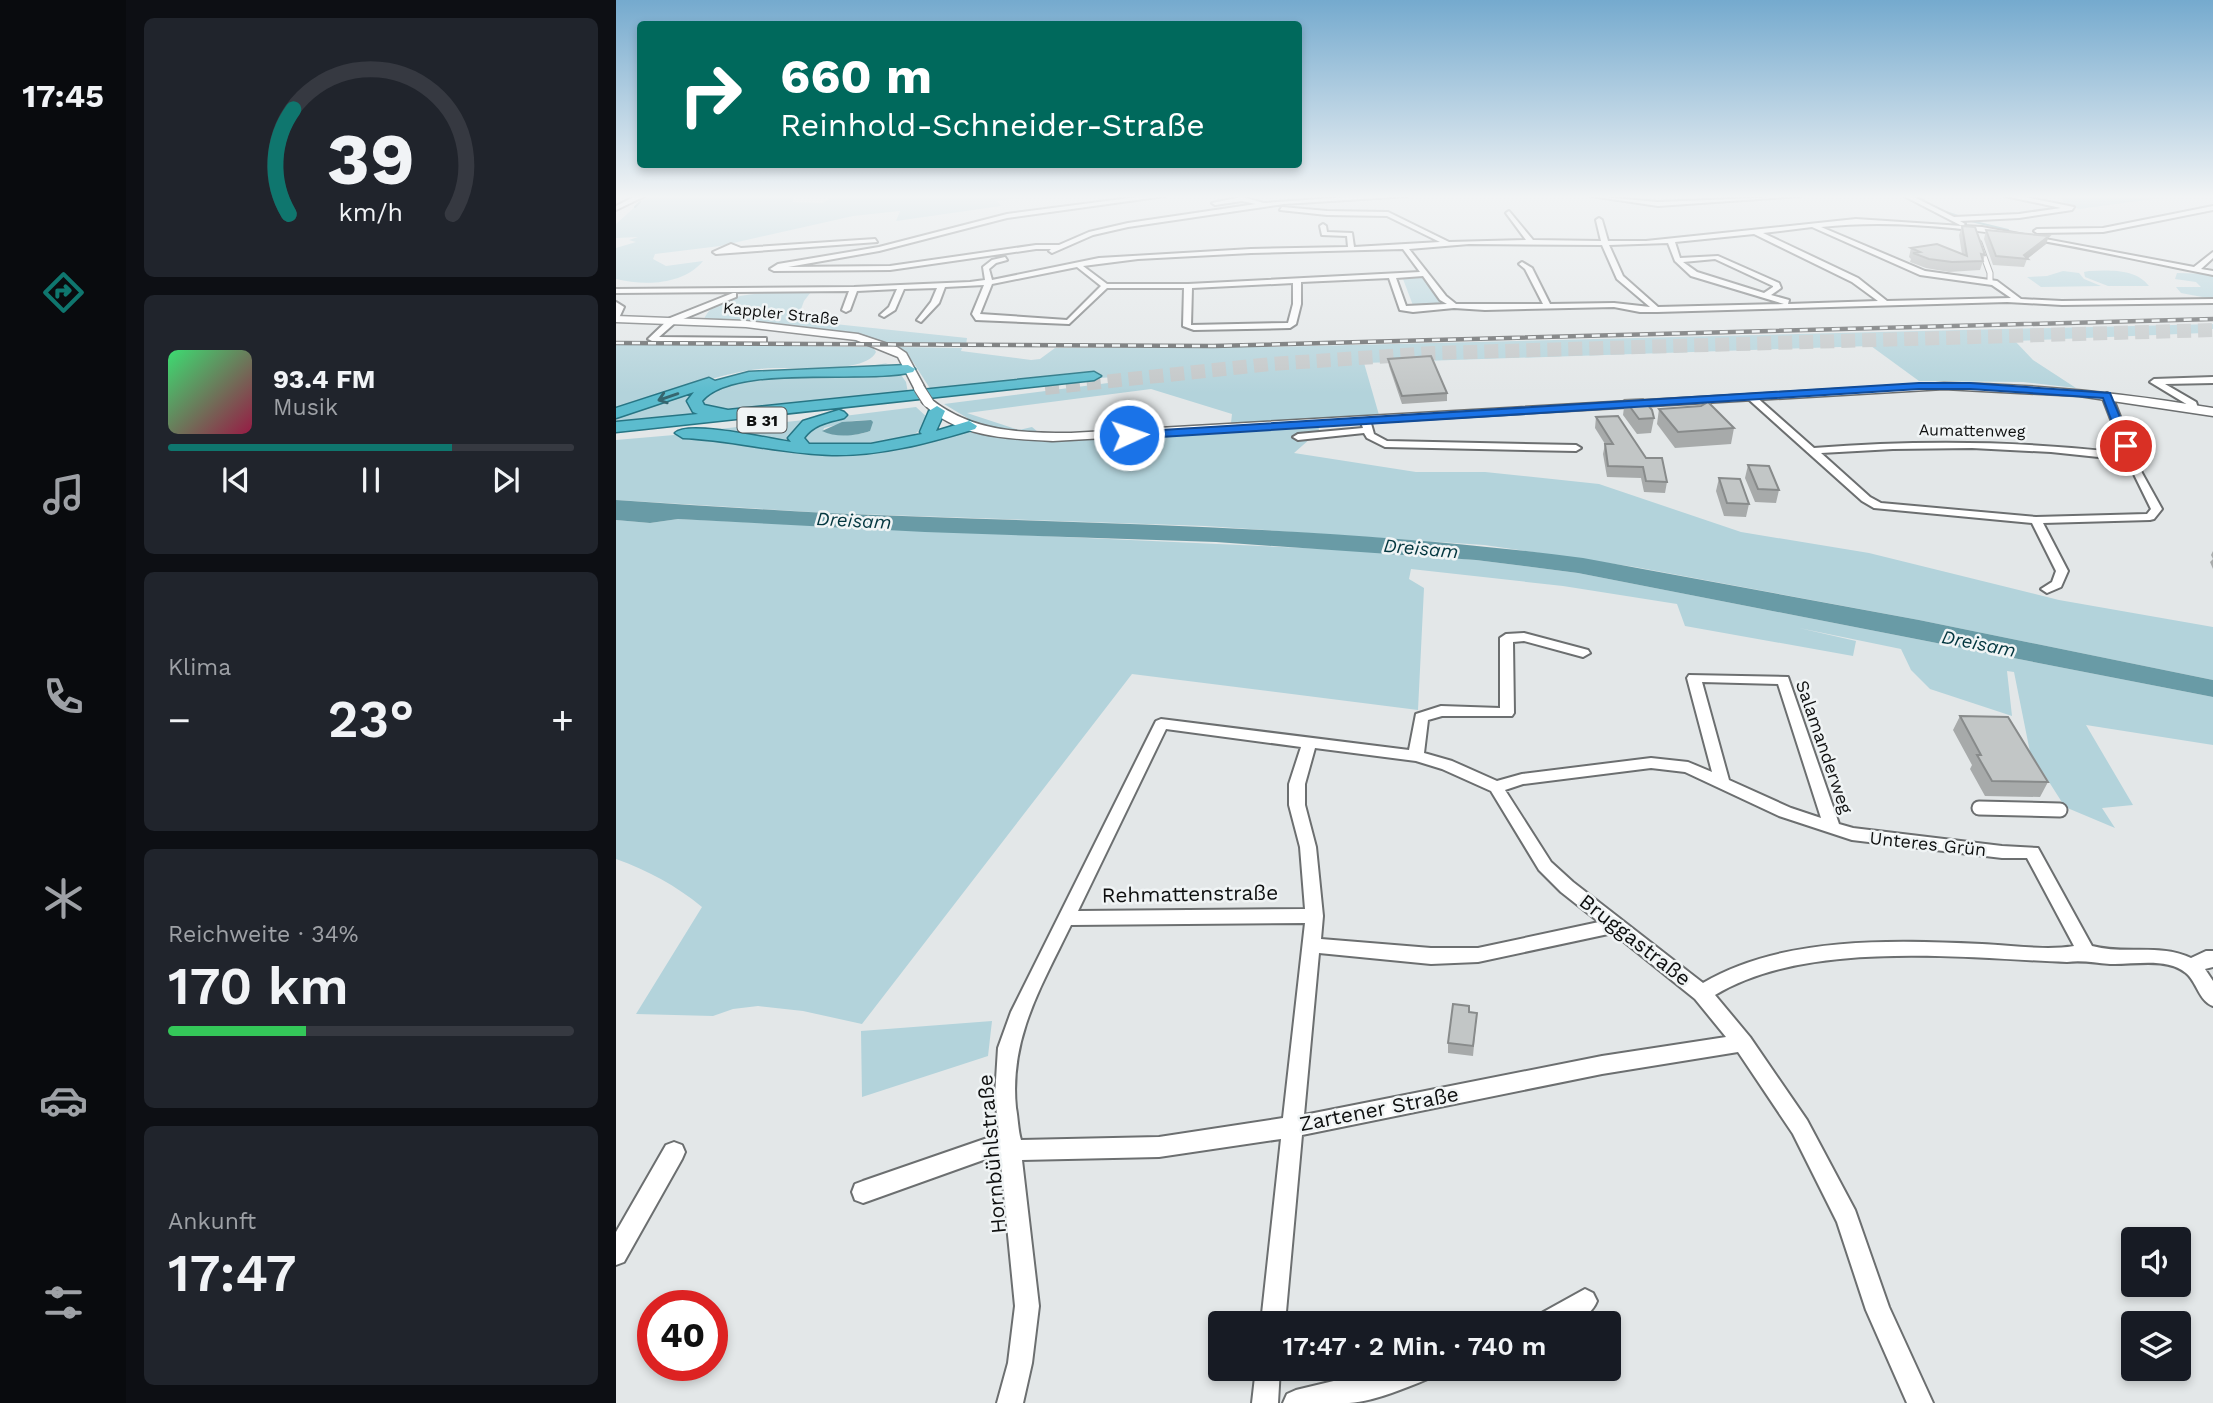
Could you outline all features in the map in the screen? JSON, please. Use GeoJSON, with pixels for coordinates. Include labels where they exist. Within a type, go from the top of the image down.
{"type":"FeatureCollection","features":[{"type":"Feature","properties":{"kind":"highway"},"geometry":{"type":"LineString","coordinates":[[616,413],[747,372],[864,368],[884,347]]}},
{"type":"Feature","properties":{"kind":"highway"},"geometry":{"type":"LineString","coordinates":[[778,411],[707,412],[698,409],[694,401],[706,389],[749,376],[905,365]]}},
{"type":"Feature","properties":{"kind":"highway","name":"B 31"},"geometry":{"type":"LineString","coordinates":[[619,431],[1094,376]]}},
{"type":"Feature","properties":{"kind":"highway","name":"B 31"},"geometry":{"type":"LineString","coordinates":[[619,431],[900,405],[1045,388]]}},
{"type":"Feature","properties":{"kind":"highway","name":"B 31"},"geometry":{"type":"LineString","coordinates":[[900,405],[812,423],[802,429],[796,438],[804,448],[844,450],[903,443],[928,432],[965,425]]}},
{"type":"Feature","properties":{"kind":"highway"},"geometry":{"type":"LineString","coordinates":[[928,432],[937,411]]}},
{"type":"Feature","properties":{"kind":"highway"},"geometry":{"type":"LineString","coordinates":[[903,443],[965,425]]}},
{"type":"Feature","properties":{"kind":"highway"},"geometry":{"type":"LineString","coordinates":[[619,431],[713,434],[804,448]]}},
{"type":"Feature","properties":{"kind":"street"},"geometry":{"type":"LineString","coordinates":[[805,261],[774,269],[890,268],[935,261]]}},
{"type":"Feature","properties":{"kind":"street"},"geometry":{"type":"LineString","coordinates":[[993,261],[985,268],[989,281],[976,314],[979,318],[1069,322]]}},
{"type":"Feature","properties":{"kind":"street"},"geometry":{"type":"LineString","coordinates":[[616,291],[901,288],[989,281],[1098,261]]}},
{"type":"Feature","properties":{"kind":"street"},"geometry":{"type":"LineString","coordinates":[[1416,261],[1453,307]]}},
{"type":"Feature","properties":{"kind":"street"},"geometry":{"type":"LineString","coordinates":[[1613,261],[1620,277],[1654,307]]}},
{"type":"Feature","properties":{"kind":"street"},"geometry":{"type":"LineString","coordinates":[[1678,261],[1687,270],[1703,278],[1793,306]]}},
{"type":"Feature","properties":{"kind":"street"},"geometry":{"type":"LineString","coordinates":[[1726,261],[1776,285],[1777,288],[1764,296]]}},
{"type":"Feature","properties":{"kind":"street"},"geometry":{"type":"LineString","coordinates":[[1818,261],[1856,280],[1886,304]]}},
{"type":"Feature","properties":{"kind":"street"},"geometry":{"type":"LineString","coordinates":[[1896,261],[1941,277],[1990,281],[2020,301]]}},
{"type":"Feature","properties":{"kind":"street"},"geometry":{"type":"LineString","coordinates":[[1986,261],[1990,281]]}},
{"type":"Feature","properties":{"kind":"street"},"geometry":{"type":"LineString","coordinates":[[2157,261],[2213,273]]}},
{"type":"Feature","properties":{"kind":"street"},"geometry":{"type":"LineString","coordinates":[[2196,269],[2205,261]]}},
{"type":"Feature","properties":{"kind":"street"},"geometry":{"type":"LineString","coordinates":[[1077,264],[1105,286],[1297,282],[1426,274]]}},
{"type":"Feature","properties":{"kind":"street"},"geometry":{"type":"LineString","coordinates":[[1522,264],[1528,268],[1548,307]]}},
{"type":"Feature","properties":{"kind":"street"},"geometry":{"type":"LineString","coordinates":[[1392,276],[1403,308],[1413,310],[1614,305],[1654,307],[2213,301]]}},
{"type":"Feature","properties":{"kind":"street"},"geometry":{"type":"LineString","coordinates":[[1188,286],[1187,326],[1287,326],[1292,324],[1297,304],[1297,282]]}},
{"type":"Feature","properties":{"kind":"street"},"geometry":{"type":"LineString","coordinates":[[921,320],[935,303],[942,285]]}},
{"type":"Feature","properties":{"kind":"street"},"geometry":{"type":"LineString","coordinates":[[1067,333],[1069,322],[1105,286]]}},
{"type":"Feature","properties":{"kind":"street"},"geometry":{"type":"LineString","coordinates":[[884,315],[892,308],[901,288]]}},
{"type":"Feature","properties":{"kind":"street"},"geometry":{"type":"LineString","coordinates":[[846,310],[854,289]]}},
{"type":"Feature","properties":{"kind":"street"},"geometry":{"type":"LineString","coordinates":[[673,320],[745,291]]}},
{"type":"Feature","properties":{"kind":"street","name":"Kappler Straße"},"geometry":{"type":"LineString","coordinates":[[616,304],[620,307],[616,317],[797,329],[858,337],[884,347],[905,365],[937,411],[965,425],[1036,436],[1094,437],[1367,425],[1944,386],[2025,388],[2107,396],[2213,412]]}},
{"type":"Feature","properties":{"kind":"street","name":"Kappler Straße"},"geometry":{"type":"LineString","coordinates":[[673,320],[652,338],[763,340]]}},
{"type":"Feature","properties":{"kind":"street"},"geometry":{"type":"LineString","coordinates":[[2193,408],[2193,404],[2154,382],[2213,380]]}},
{"type":"Feature","properties":{"kind":"street"},"geometry":{"type":"LineString","coordinates":[[1752,397],[1866,499],[1878,506],[2036,520],[2150,517],[2157,509],[2131,457],[2107,396]]}},
{"type":"Feature","properties":{"kind":"street"},"geometry":{"type":"LineString","coordinates":[[1298,437],[1367,425],[1370,436],[1378,442],[1398,446],[1576,449]]}},
{"type":"Feature","properties":{"kind":"street","name":"Aumattenweg"},"geometry":{"type":"LineString","coordinates":[[1813,451],[1890,445],[1983,444],[2078,450],[2131,457]]}},
{"type":"Feature","properties":{"kind":"street"},"geometry":{"type":"LineString","coordinates":[[2036,520],[2062,571],[2057,584],[2048,589]]}},
{"type":"Feature","properties":{"kind":"street"},"geometry":{"type":"LineString","coordinates":[[1416,756],[1421,717],[1441,711],[1507,713],[1506,638],[1524,637],[1583,653]]}},
{"type":"Feature","properties":{"kind":"street","name":"Salamanderweg"},"geometry":{"type":"LineString","coordinates":[[1722,781],[1694,678],[1783,680],[1832,828]]}},
{"type":"Feature","properties":{"kind":"street","name":"Hornbühlstraße"},"geometry":{"type":"LineString","coordinates":[[1010,1403],[1020,1363],[1027,1306],[1006,1096],[1008,1048],[1020,1012],[1161,724],[1309,745]]}},
{"type":"Feature","properties":{"kind":"street"},"geometry":{"type":"LineString","coordinates":[[1274,1311],[1314,915],[1308,847],[1297,805],[1297,784],[1309,745],[1416,756],[1447,765],[1496,787]]}},
{"type":"Feature","properties":{"kind":"street","name":"Unteres Grün"},"geometry":{"type":"LineString","coordinates":[[1496,787],[1521,779],[1651,763],[1688,766],[1785,812],[1871,838],[2002,852],[2032,852],[2086,952]]}},
{"type":"Feature","properties":{"kind":"street","name":"Bruggastraße"},"geometry":{"type":"LineString","coordinates":[[1496,787],[1545,866],[1567,887],[1702,993],[1743,1043],[1800,1127],[1847,1218],[1878,1311],[1920,1403]]}},
{"type":"Feature","properties":{"kind":"street"},"geometry":{"type":"LineString","coordinates":[[1979,808],[2060,810]]}},
{"type":"Feature","properties":{"kind":"street","name":"Rehmattenstraße"},"geometry":{"type":"LineString","coordinates":[[1067,918],[1314,915]]}},
{"type":"Feature","properties":{"kind":"street"},"geometry":{"type":"LineString","coordinates":[[1311,945],[1431,956],[1478,955],[1616,925]]}},
{"type":"Feature","properties":{"kind":"street"},"geometry":{"type":"LineString","coordinates":[[1702,993],[1734,975],[1834,953],[1946,950],[2067,955],[2086,952],[2098,956],[2170,958],[2192,967],[2213,998]]}},
{"type":"Feature","properties":{"kind":"street"},"geometry":{"type":"LineString","coordinates":[[2192,967],[2206,958],[2213,959]]}},
{"type":"Feature","properties":{"kind":"street","name":"Zartener Straße"},"geometry":{"type":"LineString","coordinates":[[863,1192],[1012,1145],[1160,1147],[1293,1127],[1602,1065],[1743,1043]]}},
{"type":"Feature","properties":{"kind":"street"},"geometry":{"type":"LineString","coordinates":[[616,1254],[674,1152]]}},
{"type":"Feature","properties":{"kind":"street"},"geometry":{"type":"LineString","coordinates":[[1567,1311],[1585,1301]]}},
{"type":"Feature","properties":{"kind":"street"},"geometry":{"type":"LineString","coordinates":[[1265,1403],[1267,1381]]}},
{"type":"Feature","properties":{"kind":"street"},"geometry":{"type":"LineString","coordinates":[[1296,1403],[1388,1381]]}},
{"type":"Feature","properties":{"kind":"shaded area"},"geometry":{"type":"Polygon","coordinates":[[[616,261],[658,261],[666,266],[703,261],[685,275],[663,282],[639,283],[616,279],[616,261]]]}},
{"type":"Feature","properties":{"kind":"shaded area"},"geometry":{"type":"Polygon","coordinates":[[[2063,271],[2079,273],[2084,279],[2101,286],[2041,287],[2027,277],[2047,276],[2063,271]]]}},
{"type":"Feature","properties":{"kind":"shaded area"},"geometry":{"type":"Polygon","coordinates":[[[2084,272],[2130,274],[2144,280],[2149,286],[2108,286],[2085,277],[2084,272]]]}},
{"type":"Feature","properties":{"kind":"shaded area"},"geometry":{"type":"Polygon","coordinates":[[[2177,273],[2213,274],[2213,299],[2181,293],[2176,287],[2201,287],[2196,282],[2175,279],[2177,273]]]}},
{"type":"Feature","properties":{"kind":"shaded area"},"geometry":{"type":"Polygon","coordinates":[[[1422,277],[1438,300],[1449,306],[1414,308],[1403,279],[1422,277]]]}},
{"type":"Feature","properties":{"kind":"shaded area"},"geometry":{"type":"Polygon","coordinates":[[[811,292],[804,301],[797,320],[967,338],[966,345],[852,344],[855,342],[852,340],[788,332],[797,328],[704,319],[711,309],[736,297],[811,292]]]}},
{"type":"Feature","properties":{"kind":"shaded area"},"geometry":{"type":"Polygon","coordinates":[[[2213,324],[2213,329],[2199,330],[2203,333],[2015,341],[2033,360],[2076,388],[2023,382],[1919,381],[1871,346],[1364,363],[1379,415],[1318,419],[1319,431],[1294,453],[1416,472],[1485,472],[1599,484],[1741,532],[1869,553],[2059,600],[2213,627],[2213,680],[1919,620],[1635,567],[1484,545],[1205,526],[827,513],[616,500],[616,440],[674,435],[713,437],[829,455],[979,425],[944,404],[1116,382],[1114,377],[931,390],[913,362],[898,347],[962,348],[961,351],[1031,360],[1040,359],[1055,348],[1270,347],[2213,324]],[[1151,389],[967,413],[1019,430],[1032,427],[1038,432],[1089,434],[1231,423],[1232,414],[1151,389]]]}},
{"type":"Feature","properties":{"kind":"shaded area"},"geometry":{"type":"Polygon","coordinates":[[[616,344],[873,347],[876,352],[870,359],[859,364],[773,368],[733,374],[616,411],[616,344]]]}},
{"type":"Feature","properties":{"kind":"shaded area"},"geometry":{"type":"Polygon","coordinates":[[[888,363],[868,369],[842,371],[780,372],[731,377],[769,370],[844,370],[888,363]]]}},
{"type":"Feature","properties":{"kind":"shaded area"},"geometry":{"type":"Polygon","coordinates":[[[899,372],[906,382],[908,393],[725,411],[707,407],[702,401],[713,390],[750,378],[899,372]]]}},
{"type":"Feature","properties":{"kind":"shaded area"},"geometry":{"type":"Polygon","coordinates":[[[708,385],[700,388],[687,404],[693,415],[616,422],[616,415],[708,385]]]}},
{"type":"Feature","properties":{"kind":"shaded area"},"geometry":{"type":"Polygon","coordinates":[[[916,407],[929,419],[919,431],[890,444],[856,447],[807,444],[804,441],[804,431],[844,416],[916,407]],[[871,420],[852,421],[824,428],[823,431],[846,435],[870,431],[871,420]]]}},
{"type":"Feature","properties":{"kind":"shaded area"},"geometry":{"type":"Polygon","coordinates":[[[814,419],[786,443],[709,430],[814,419]]]}},
{"type":"Feature","properties":{"kind":"shaded area"},"geometry":{"type":"Polygon","coordinates":[[[678,519],[1369,551],[1476,560],[1578,573],[2213,697],[2213,745],[2086,725],[2133,805],[2102,808],[2115,828],[2065,807],[2030,752],[2014,672],[2007,671],[2012,716],[1930,689],[1911,670],[1901,649],[1799,628],[1856,641],[1853,656],[1685,626],[1677,604],[1563,586],[1411,569],[1409,579],[1424,588],[1418,710],[1132,674],[862,1024],[803,1011],[758,1006],[733,1009],[713,1016],[636,1014],[702,907],[661,879],[616,859],[616,520],[650,523],[678,519]]]}},
{"type":"Feature","properties":{"kind":"shaded area"},"geometry":{"type":"Polygon","coordinates":[[[992,1021],[988,1056],[862,1097],[861,1031],[992,1021]]]}},
{"type":"Feature","properties":{"kind":"water"},"geometry":{"type":"Polygon","coordinates":[[[842,422],[873,422],[870,431],[859,434],[846,436],[822,431],[842,422]]]}},
{"type":"Feature","properties":{"kind":"water","name":"Dreisam"},"geometry":{"type":"Polygon","coordinates":[[[616,500],[827,513],[1300,532],[1489,547],[1583,558],[1919,620],[2213,680],[2213,697],[1578,573],[1476,560],[1216,542],[925,532],[678,519],[650,523],[616,520],[616,500]]]}},
{"type":"Feature","properties":{"kind":"building"},"geometry":{"type":"Polygon","coordinates":[[[1431,356],[1447,393],[1402,396],[1388,359],[1431,356]]]}},
{"type":"Feature","properties":{"kind":"building"},"geometry":{"type":"Polygon","coordinates":[[[1643,399],[1652,410],[1654,418],[1639,419],[1625,400],[1643,399]]]}},
{"type":"Feature","properties":{"kind":"building"},"geometry":{"type":"Polygon","coordinates":[[[1708,402],[1734,428],[1678,432],[1659,409],[1701,406],[1708,402]]]}},
{"type":"Feature","properties":{"kind":"building"},"geometry":{"type":"Polygon","coordinates":[[[1618,416],[1646,458],[1662,458],[1667,482],[1646,481],[1643,467],[1608,466],[1605,444],[1613,444],[1596,417],[1618,416]]]}},
{"type":"Feature","properties":{"kind":"building"},"geometry":{"type":"Polygon","coordinates":[[[1748,465],[1769,466],[1779,490],[1758,489],[1748,465]]]}},
{"type":"Feature","properties":{"kind":"building"},"geometry":{"type":"Polygon","coordinates":[[[1719,478],[1740,479],[1749,504],[1727,503],[1719,478]]]}},
{"type":"Feature","properties":{"kind":"building"},"geometry":{"type":"Polygon","coordinates":[[[1960,716],[2008,717],[2048,782],[1992,781],[1960,716]]]}},
{"type":"Feature","properties":{"kind":"building"},"geometry":{"type":"Polygon","coordinates":[[[1453,1004],[1469,1006],[1469,1012],[1477,1013],[1473,1046],[1448,1043],[1453,1004]]]}},
{"type":"Feature","properties":{"kind":"tunnel"},"geometry":{"type":"LineString","coordinates":[[1045,388],[1271,364],[1434,353],[2213,330]]}},
{"type":"Feature","properties":{"kind":"railway"},"geometry":{"type":"LineString","coordinates":[[616,343],[1213,346],[2213,319]]}},
{"type":"Feature","properties":{"kind":"route"},"geometry":{"type":"LineString","coordinates":[[1129,435],[1919,386],[1970,386],[2107,396],[2126,446]]}}]}
